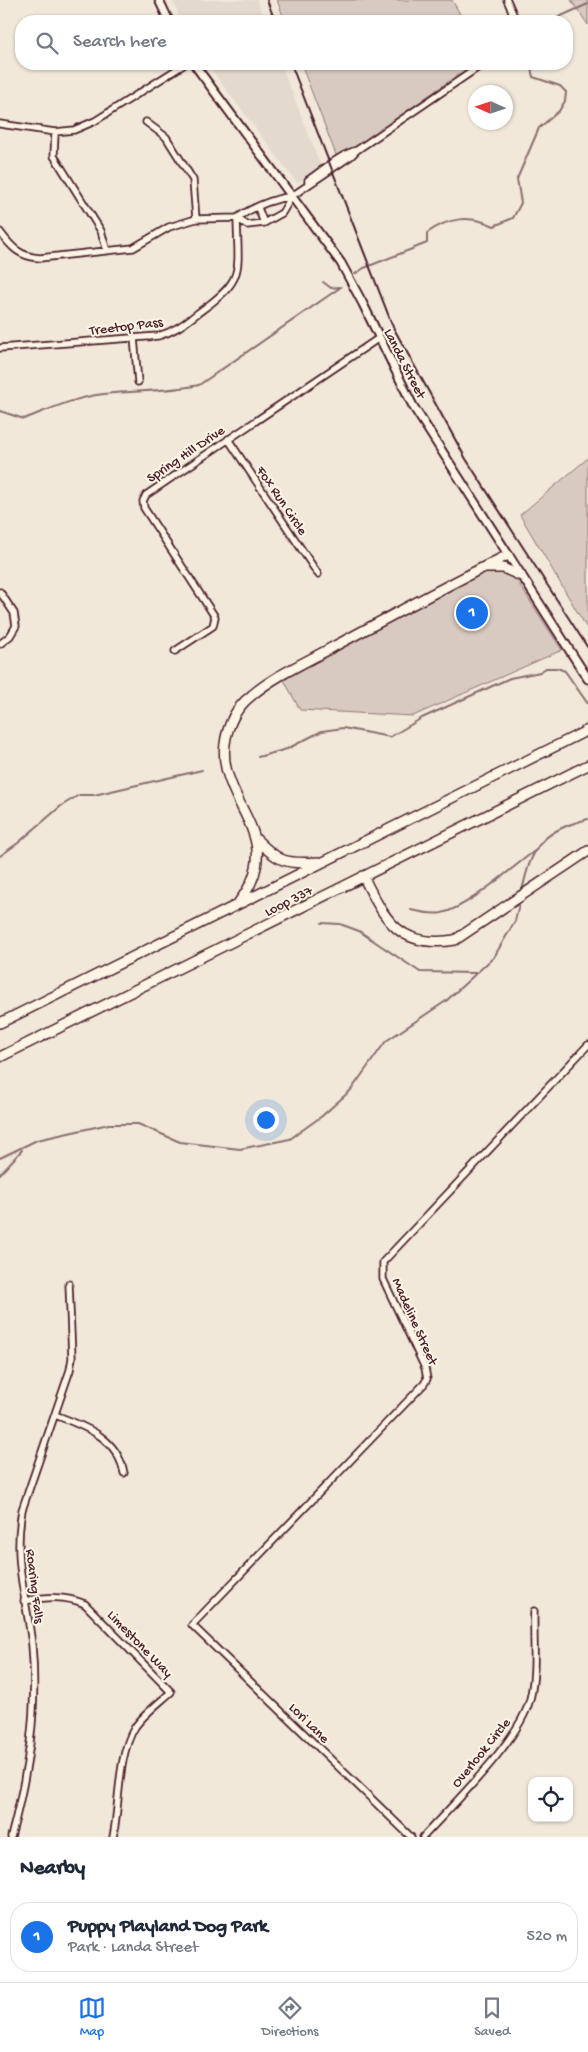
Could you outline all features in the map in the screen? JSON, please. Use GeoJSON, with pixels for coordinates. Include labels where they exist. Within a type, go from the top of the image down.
{"type":"FeatureCollection","features":[{"type":"Feature","properties":{"kind":"main road"},"geometry":{"type":"LineString","coordinates":[[323,862],[294,863],[275,858],[257,840],[232,788],[224,759],[228,729],[241,705],[270,682],[508,555]]}},
{"type":"Feature","properties":{"kind":"main road"},"geometry":{"type":"LineString","coordinates":[[480,569],[503,568],[521,576]]}},
{"type":"Feature","properties":{"kind":"main road"},"geometry":{"type":"LineString","coordinates":[[0,1023],[588,730]]}},
{"type":"Feature","properties":{"kind":"main road","name":"Loop 337"},"geometry":{"type":"LineString","coordinates":[[0,1057],[588,765]]}},
{"type":"Feature","properties":{"kind":"main road"},"geometry":{"type":"LineString","coordinates":[[237,905],[254,880],[259,860],[257,840]]}},
{"type":"Feature","properties":{"kind":"main road"},"geometry":{"type":"LineString","coordinates":[[363,876],[380,909],[396,928],[415,939],[435,943],[455,940],[588,851]]}},
{"type":"Feature","properties":{"kind":"street"},"geometry":{"type":"LineString","coordinates":[[159,0],[166,15]]}},
{"type":"Feature","properties":{"kind":"street"},"geometry":{"type":"LineString","coordinates":[[507,0],[513,15]]}},
{"type":"Feature","properties":{"kind":"street"},"geometry":{"type":"LineString","coordinates":[[0,124],[55,132],[74,130],[89,124],[175,70]]}},
{"type":"Feature","properties":{"kind":"street","name":"Landa Street"},"geometry":{"type":"LineString","coordinates":[[198,70],[341,263],[412,406],[588,679]]}},
{"type":"Feature","properties":{"kind":"street"},"geometry":{"type":"LineString","coordinates":[[0,232],[16,252],[32,258],[133,248],[168,227],[196,219],[237,218],[248,224],[264,222],[282,213],[292,196],[308,184],[352,156],[357,150],[474,70]]}},
{"type":"Feature","properties":{"kind":"street"},"geometry":{"type":"LineString","coordinates":[[146,122],[166,137],[193,180],[196,219]]}},
{"type":"Feature","properties":{"kind":"street"},"geometry":{"type":"LineString","coordinates":[[55,132],[54,156],[101,230],[107,252]]}},
{"type":"Feature","properties":{"kind":"street"},"geometry":{"type":"LineString","coordinates":[[237,218],[248,210],[258,208],[276,199],[292,196]]}},
{"type":"Feature","properties":{"kind":"street"},"geometry":{"type":"LineString","coordinates":[[258,208],[264,222]]}},
{"type":"Feature","properties":{"kind":"street","name":"Treetop Pass"},"geometry":{"type":"LineString","coordinates":[[0,348],[158,336],[172,331],[228,290],[238,270],[237,218]]}},
{"type":"Feature","properties":{"kind":"street"},"geometry":{"type":"LineString","coordinates":[[134,338],[138,382]]}},
{"type":"Feature","properties":{"kind":"street","name":"Spring Hill Drive"},"geometry":{"type":"LineString","coordinates":[[175,651],[213,626],[215,617],[144,508],[143,501],[146,495],[379,338]]}},
{"type":"Feature","properties":{"kind":"street","name":"Fox Run Circle"},"geometry":{"type":"LineString","coordinates":[[228,439],[318,574]]}},
{"type":"Feature","properties":{"kind":"street"},"geometry":{"type":"LineString","coordinates":[[0,592],[14,613],[16,626],[10,636],[0,644]]}},
{"type":"Feature","properties":{"kind":"street","name":"Madeline Street"},"geometry":{"type":"LineString","coordinates":[[192,1625],[424,1384],[427,1379],[425,1368],[383,1279],[383,1262],[588,1045]]}},
{"type":"Feature","properties":{"kind":"street","name":"Roaring Falls"},"geometry":{"type":"LineString","coordinates":[[11,1837],[25,1784],[34,1717],[32,1644],[18,1555],[18,1532],[22,1510],[55,1415],[72,1358],[69,1284]]}},
{"type":"Feature","properties":{"kind":"street"},"geometry":{"type":"LineString","coordinates":[[55,1415],[86,1427],[105,1439],[116,1450],[122,1461],[124,1473]]}},
{"type":"Feature","properties":{"kind":"street","name":"Limestone Way"},"geometry":{"type":"LineString","coordinates":[[24,1601],[56,1596],[68,1597],[85,1604],[171,1692],[139,1721],[131,1735],[125,1752],[113,1837]]}},
{"type":"Feature","properties":{"kind":"street","name":"Overlook Circle"},"geometry":{"type":"LineString","coordinates":[[424,1837],[494,1758],[521,1721],[531,1692],[534,1611]]}},
{"type":"Feature","properties":{"kind":"street","name":"Lori Lane"},"geometry":{"type":"LineString","coordinates":[[192,1625],[411,1837]]}},
{"type":"Feature","properties":{"kind":"shaded area"},"geometry":{"type":"Polygon","coordinates":[[[172,0],[257,0],[263,15],[179,15],[172,0]]]}},
{"type":"Feature","properties":{"kind":"shaded area"},"geometry":{"type":"Polygon","coordinates":[[[277,0],[452,0],[461,15],[283,15],[277,0]]]}},
{"type":"Feature","properties":{"kind":"shaded area"},"geometry":{"type":"Polygon","coordinates":[[[571,0],[588,0],[588,25],[571,0]]]}},
{"type":"Feature","properties":{"kind":"shaded area"},"geometry":{"type":"Polygon","coordinates":[[[212,70],[283,70],[322,169],[297,183],[212,70]]]}},
{"type":"Feature","properties":{"kind":"shaded area"},"geometry":{"type":"Polygon","coordinates":[[[303,70],[465,70],[338,160],[303,70]]]}},
{"type":"Feature","properties":{"kind":"shaded area"},"geometry":{"type":"Polygon","coordinates":[[[588,458],[588,630],[520,515],[588,458]]]}},
{"type":"Feature","properties":{"kind":"shaded area"},"geometry":{"type":"Polygon","coordinates":[[[493,570],[513,575],[562,650],[413,716],[300,710],[284,680],[476,574],[493,570]]]}},
{"type":"Feature","properties":{"kind":"waterway"},"geometry":{"type":"LineString","coordinates":[[563,15],[588,4]]}},
{"type":"Feature","properties":{"kind":"waterway"},"geometry":{"type":"LineString","coordinates":[[355,274],[364,268],[427,243],[427,233],[443,224],[460,219],[468,219],[485,222],[494,226],[513,218],[521,203],[517,179],[539,128],[559,111],[565,101],[566,92],[560,86],[533,77],[531,70]]}},
{"type":"Feature","properties":{"kind":"waterway"},"geometry":{"type":"LineString","coordinates":[[323,282],[331,288],[339,287]]}},
{"type":"Feature","properties":{"kind":"waterway"},"geometry":{"type":"LineString","coordinates":[[0,411],[24,419],[83,398],[199,385],[341,287]]}},
{"type":"Feature","properties":{"kind":"waterway"},"geometry":{"type":"LineString","coordinates":[[258,757],[287,749],[322,731],[343,728],[390,737],[422,718],[510,678],[540,672],[546,668],[557,668],[565,671],[588,704]]}},
{"type":"Feature","properties":{"kind":"waterway"},"geometry":{"type":"LineString","coordinates":[[0,856],[61,806],[79,795],[94,795],[202,770]]}},
{"type":"Feature","properties":{"kind":"waterway"},"geometry":{"type":"LineString","coordinates":[[522,891],[530,862],[542,842],[560,829],[588,819]]}},
{"type":"Feature","properties":{"kind":"waterway"},"geometry":{"type":"LineString","coordinates":[[411,910],[434,914],[453,909],[490,886],[536,850]]}},
{"type":"Feature","properties":{"kind":"waterway"},"geometry":{"type":"LineString","coordinates":[[0,1158],[37,1140],[109,1124],[138,1124],[180,1142],[240,1149],[290,1139],[322,1116],[351,1090],[386,1041],[446,1001],[494,957],[515,921],[520,900]]}},
{"type":"Feature","properties":{"kind":"waterway"},"geometry":{"type":"LineString","coordinates":[[322,923],[340,924],[359,931],[420,972],[476,973]]}},
{"type":"Feature","properties":{"kind":"waterway"},"geometry":{"type":"LineString","coordinates":[[0,1174],[22,1150]]}},
{"type":"Feature","properties":{"kind":"railway"},"geometry":{"type":"LineString","coordinates":[[267,0],[273,15]]}},
{"type":"Feature","properties":{"kind":"railway"},"geometry":{"type":"LineString","coordinates":[[293,70],[393,327],[466,459],[588,648]]}},
{"type":"Feature","properties":{"kind":"place","name":"Puppy Playland Dog Park"},"geometry":{"type":"Point","coordinates":[472,613]}}]}
